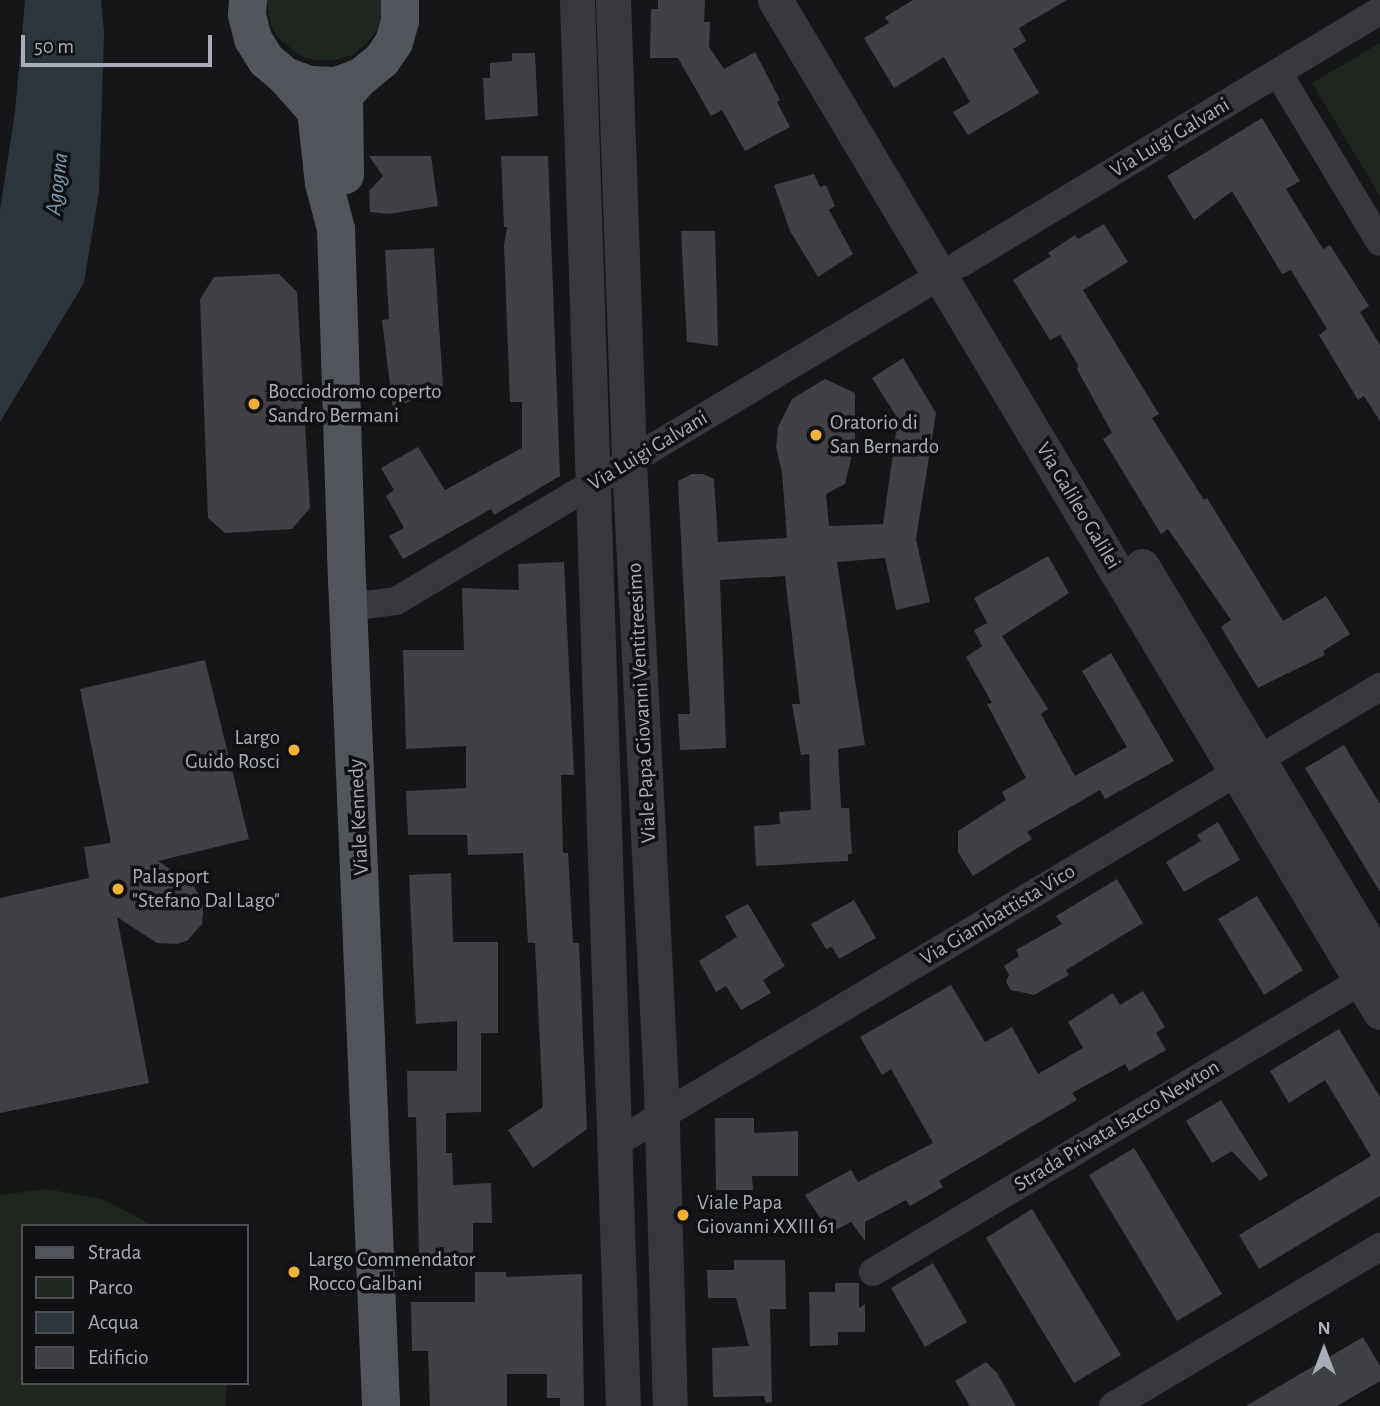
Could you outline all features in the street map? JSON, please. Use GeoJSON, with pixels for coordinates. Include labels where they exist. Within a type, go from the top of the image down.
{"type":"FeatureCollection","features":[{"type":"Feature","properties":{"kind":"main road"},"geometry":{"type":"LineString","coordinates":[[248,0],[247,15],[253,39],[266,61],[285,76],[316,111],[324,183],[336,229]]}},
{"type":"Feature","properties":{"kind":"main road"},"geometry":{"type":"LineString","coordinates":[[336,229],[346,183],[344,95],[382,61],[394,42],[407,7]]}},
{"type":"Feature","properties":{"kind":"main road"},"geometry":{"type":"LineString","coordinates":[[285,76],[310,85],[336,86],[361,77]]}},
{"type":"Feature","properties":{"kind":"main road","name":"Viale Kennedy"},"geometry":{"type":"LineString","coordinates":[[336,229],[381,1406]]}},
{"type":"Feature","properties":{"kind":"street","name":"Viale Papa Giovanni Ventitreesimo"},"geometry":{"type":"LineString","coordinates":[[577,0],[623,1406]]}},
{"type":"Feature","properties":{"kind":"street","name":"Viale Papa Giovanni Ventitreesimo"},"geometry":{"type":"LineString","coordinates":[[613,0],[629,462],[662,1116],[670,1406]]}},
{"type":"Feature","properties":{"kind":"street","name":"Via Galileo Galilei"},"geometry":{"type":"LineString","coordinates":[[775,0],[950,270],[1371,971],[1380,1012]]}},
{"type":"Feature","properties":{"kind":"street","name":"Via Galileo Galilei"},"geometry":{"type":"LineString","coordinates":[[801,0],[950,270]]}},
{"type":"Feature","properties":{"kind":"street","name":"Via Luigi Galvani"},"geometry":{"type":"LineString","coordinates":[[349,607],[396,601],[1380,11]]}},
{"type":"Feature","properties":{"kind":"street"},"geometry":{"type":"LineString","coordinates":[[1278,73],[1380,242]]}},
{"type":"Feature","properties":{"kind":"street","name":"Via Giambattista Vico"},"geometry":{"type":"LineString","coordinates":[[616,1143],[1380,687]]}},
{"type":"Feature","properties":{"kind":"street","name":"Strada Privata Isacco Newton"},"geometry":{"type":"LineString","coordinates":[[873,1272],[1371,971]]}},
{"type":"Feature","properties":{"kind":"street"},"geometry":{"type":"LineString","coordinates":[[1113,1406],[1377,1255]]}},
{"type":"Feature","properties":{"kind":"green space"},"geometry":{"type":"Polygon","coordinates":[[[267,0],[382,0],[382,12],[377,30],[366,44],[352,55],[335,60],[317,60],[302,57],[278,38],[271,25],[267,0]]]}},
{"type":"Feature","properties":{"kind":"green space"},"geometry":{"type":"Polygon","coordinates":[[[1380,43],[1380,196],[1312,83],[1380,43]]]}},
{"type":"Feature","properties":{"kind":"green space"},"geometry":{"type":"Polygon","coordinates":[[[46,1189],[102,1199],[150,1224],[21,1224],[21,1385],[227,1385],[225,1406],[0,1406],[0,1195],[46,1189]]]}},
{"type":"Feature","properties":{"kind":"water","name":"Agogna"},"geometry":{"type":"Polygon","coordinates":[[[25,0],[101,0],[104,32],[99,192],[84,283],[0,422],[0,210],[15,112],[25,0]]]}},
{"type":"Feature","properties":{"kind":"building"},"geometry":{"type":"Polygon","coordinates":[[[658,0],[705,0],[704,22],[710,22],[709,47],[724,69],[755,52],[780,100],[777,102],[790,127],[745,151],[722,110],[711,116],[678,58],[650,58],[651,9],[658,9],[658,0]]]}},
{"type":"Feature","properties":{"kind":"building"},"geometry":{"type":"Polygon","coordinates":[[[913,0],[1067,0],[1019,28],[1026,41],[1013,49],[1039,93],[968,135],[953,112],[970,102],[944,57],[894,88],[864,38],[889,23],[885,17],[913,0]]]}},
{"type":"Feature","properties":{"kind":"building"},"geometry":{"type":"Polygon","coordinates":[[[512,53],[535,53],[538,116],[485,120],[483,78],[490,78],[490,63],[512,61],[512,53]]]}},
{"type":"Feature","properties":{"kind":"building"},"geometry":{"type":"Polygon","coordinates":[[[1262,118],[1300,181],[1286,189],[1323,249],[1330,245],[1369,306],[1360,312],[1380,345],[1380,421],[1364,396],[1358,400],[1319,335],[1327,329],[1291,270],[1282,274],[1232,191],[1194,220],[1167,176],[1262,118]]]}},
{"type":"Feature","properties":{"kind":"building"},"geometry":{"type":"Polygon","coordinates":[[[369,156],[431,156],[438,206],[389,214],[370,212],[369,191],[383,176],[369,156]]]}},
{"type":"Feature","properties":{"kind":"building"},"geometry":{"type":"Polygon","coordinates":[[[501,156],[548,156],[560,476],[494,515],[491,509],[403,559],[389,536],[404,528],[386,496],[394,490],[381,468],[418,447],[445,490],[522,448],[522,402],[510,402],[504,245],[507,227],[504,227],[501,156]]]}},
{"type":"Feature","properties":{"kind":"building"},"geometry":{"type":"Polygon","coordinates":[[[814,174],[820,187],[826,185],[835,206],[829,210],[853,254],[818,277],[790,231],[774,185],[814,174]]]}},
{"type":"Feature","properties":{"kind":"building"},"geometry":{"type":"Polygon","coordinates":[[[1104,224],[1128,262],[1083,290],[1159,414],[1152,418],[1204,500],[1207,498],[1283,621],[1326,596],[1350,634],[1323,651],[1325,655],[1258,688],[1221,627],[1231,620],[1168,529],[1161,534],[1103,439],[1112,433],[1060,335],[1050,340],[1013,280],[1051,256],[1048,253],[1075,235],[1078,239],[1104,224]]]}},
{"type":"Feature","properties":{"kind":"building"},"geometry":{"type":"Polygon","coordinates":[[[681,231],[715,231],[718,346],[687,342],[681,231]]]}},
{"type":"Feature","properties":{"kind":"building"},"geometry":{"type":"Polygon","coordinates":[[[434,248],[443,386],[393,409],[382,320],[389,319],[385,250],[434,248]]]}},
{"type":"Feature","properties":{"kind":"building","name":"Bocciodromo coperto Sandro Bermani"},"geometry":{"type":"Polygon","coordinates":[[[279,274],[297,292],[310,508],[292,529],[225,533],[208,518],[200,299],[214,277],[279,274]]]}},
{"type":"Feature","properties":{"kind":"building"},"geometry":{"type":"Polygon","coordinates":[[[903,358],[936,413],[916,539],[930,602],[896,610],[885,558],[837,562],[865,745],[838,749],[841,808],[849,808],[852,854],[848,854],[848,861],[756,866],[754,826],[780,824],[779,812],[811,810],[809,754],[801,755],[792,704],[800,704],[785,576],[720,580],[726,748],[680,750],[678,714],[690,714],[678,481],[692,474],[703,474],[714,479],[718,542],[787,538],[782,473],[776,447],[778,427],[792,399],[825,379],[855,393],[855,442],[845,484],[826,494],[829,526],[883,524],[898,419],[872,378],[903,358]]]}},
{"type":"Feature","properties":{"kind":"building"},"geometry":{"type":"Polygon","coordinates":[[[1048,556],[1069,593],[1002,636],[1048,709],[1041,714],[1075,776],[1127,747],[1082,671],[1111,653],[1174,761],[1105,799],[1100,790],[1027,832],[1032,839],[973,876],[958,852],[958,831],[1006,800],[1002,792],[1026,778],[987,704],[992,703],[966,657],[982,646],[974,630],[987,623],[974,598],[1048,556]]]}},
{"type":"Feature","properties":{"kind":"building"},"geometry":{"type":"Polygon","coordinates":[[[564,562],[574,775],[561,775],[563,853],[568,853],[573,943],[579,943],[587,1129],[533,1168],[508,1130],[543,1107],[535,943],[528,943],[523,853],[468,855],[467,835],[408,835],[406,791],[466,788],[466,746],[406,749],[403,650],[464,650],[462,588],[519,590],[518,564],[564,562]]]}},
{"type":"Feature","properties":{"kind":"building","name":"Palasport \"Stefano Dal Lago\""},"geometry":{"type":"Polygon","coordinates":[[[205,660],[249,839],[158,861],[193,885],[204,903],[202,924],[188,940],[178,944],[157,943],[117,917],[149,1083],[0,1113],[0,898],[89,878],[84,847],[111,843],[80,689],[205,660]]]}},
{"type":"Feature","properties":{"kind":"building"},"geometry":{"type":"Polygon","coordinates":[[[1344,745],[1380,804],[1380,892],[1305,768],[1344,745]]]}},
{"type":"Feature","properties":{"kind":"building"},"geometry":{"type":"Polygon","coordinates":[[[1218,822],[1240,860],[1184,892],[1166,862],[1201,841],[1197,835],[1218,822]]]}},
{"type":"Feature","properties":{"kind":"building"},"geometry":{"type":"Polygon","coordinates":[[[451,873],[453,942],[498,942],[498,1033],[481,1033],[481,1112],[446,1113],[446,1153],[452,1153],[453,1185],[491,1183],[492,1223],[473,1223],[473,1256],[419,1256],[416,1117],[408,1117],[407,1071],[457,1071],[457,1021],[416,1024],[409,875],[451,873]]]}},
{"type":"Feature","properties":{"kind":"building"},"geometry":{"type":"Polygon","coordinates":[[[1117,879],[1143,923],[1066,970],[1069,975],[1034,995],[1011,990],[1006,982],[1009,975],[1004,966],[1019,956],[1016,950],[1062,924],[1056,916],[1117,879]]]}},
{"type":"Feature","properties":{"kind":"building"},"geometry":{"type":"Polygon","coordinates":[[[1257,896],[1303,970],[1264,995],[1218,919],[1257,896]]]}},
{"type":"Feature","properties":{"kind":"building"},"geometry":{"type":"Polygon","coordinates":[[[854,900],[876,938],[839,959],[832,947],[826,949],[811,924],[854,900]]]}},
{"type":"Feature","properties":{"kind":"building"},"geometry":{"type":"Polygon","coordinates":[[[748,904],[785,966],[763,980],[771,993],[741,1010],[726,986],[716,992],[699,961],[737,937],[725,916],[748,904]]]}},
{"type":"Feature","properties":{"kind":"building"},"geometry":{"type":"Polygon","coordinates":[[[951,985],[985,1042],[1012,1027],[1038,1074],[1083,1048],[1068,1022],[1113,993],[1120,1005],[1143,991],[1165,1027],[1156,1033],[1166,1050],[1129,1071],[1125,1064],[1072,1093],[1077,1100],[939,1181],[943,1187],[910,1206],[906,1200],[865,1222],[865,1241],[851,1222],[830,1233],[805,1195],[851,1170],[858,1182],[933,1143],[891,1069],[882,1075],[860,1037],[951,985]]]}},
{"type":"Feature","properties":{"kind":"building"},"geometry":{"type":"Polygon","coordinates":[[[1339,1029],[1380,1097],[1380,1196],[1259,1269],[1239,1235],[1371,1156],[1325,1080],[1289,1103],[1270,1071],[1339,1029]]]}},
{"type":"Feature","properties":{"kind":"building"},"geometry":{"type":"Polygon","coordinates":[[[1221,1100],[1268,1175],[1260,1181],[1232,1151],[1212,1163],[1186,1121],[1221,1100]]]}},
{"type":"Feature","properties":{"kind":"building"},"geometry":{"type":"Polygon","coordinates":[[[715,1118],[754,1118],[754,1133],[798,1131],[798,1176],[752,1176],[753,1190],[716,1190],[715,1118]]]}},
{"type":"Feature","properties":{"kind":"building"},"geometry":{"type":"Polygon","coordinates":[[[1134,1148],[1222,1294],[1177,1321],[1089,1175],[1134,1148]]]}},
{"type":"Feature","properties":{"kind":"building"},"geometry":{"type":"Polygon","coordinates":[[[1032,1209],[1121,1355],[1074,1383],[986,1238],[1032,1209]]]}},
{"type":"Feature","properties":{"kind":"building"},"geometry":{"type":"Polygon","coordinates":[[[734,1260],[785,1260],[786,1309],[770,1309],[772,1402],[766,1403],[764,1396],[713,1397],[712,1348],[749,1346],[736,1298],[708,1298],[707,1270],[734,1270],[734,1260]]]}},
{"type":"Feature","properties":{"kind":"building"},"geometry":{"type":"Polygon","coordinates":[[[933,1263],[967,1322],[925,1347],[891,1288],[933,1263]]]}},
{"type":"Feature","properties":{"kind":"building"},"geometry":{"type":"Polygon","coordinates":[[[475,1272],[506,1272],[506,1277],[582,1274],[584,1406],[560,1406],[560,1398],[547,1398],[547,1374],[507,1374],[507,1406],[430,1406],[428,1351],[412,1351],[411,1302],[475,1302],[475,1272]]]}},
{"type":"Feature","properties":{"kind":"building"},"geometry":{"type":"Polygon","coordinates":[[[835,1283],[859,1283],[859,1308],[865,1304],[865,1332],[838,1332],[838,1345],[810,1346],[809,1292],[835,1292],[835,1283]]]}},
{"type":"Feature","properties":{"kind":"building"},"geometry":{"type":"Polygon","coordinates":[[[1363,1337],[1380,1366],[1380,1381],[1337,1406],[1246,1406],[1363,1337]]]}},
{"type":"Feature","properties":{"kind":"building"},"geometry":{"type":"Polygon","coordinates":[[[986,1362],[997,1373],[1016,1406],[970,1406],[955,1381],[986,1362]]]}},
{"type":"Feature","properties":{"kind":"place","name":"Bocciodromo coperto Sandro Bermani"},"geometry":{"type":"Point","coordinates":[254,404]}},
{"type":"Feature","properties":{"kind":"place","name":"Oratorio di San Bernardo"},"geometry":{"type":"Point","coordinates":[816,435]}},
{"type":"Feature","properties":{"kind":"place","name":"Largo Guido Rosci"},"geometry":{"type":"Point","coordinates":[294,750]}},
{"type":"Feature","properties":{"kind":"place","name":"Palasport \"Stefano Dal Lago\""},"geometry":{"type":"Point","coordinates":[118,889]}},
{"type":"Feature","properties":{"kind":"place","name":"Viale Papa Giovanni XXIII 61"},"geometry":{"type":"Point","coordinates":[683,1215]}},
{"type":"Feature","properties":{"kind":"place","name":"Largo Commendator Rocco Galbani"},"geometry":{"type":"Point","coordinates":[294,1272]}}]}
